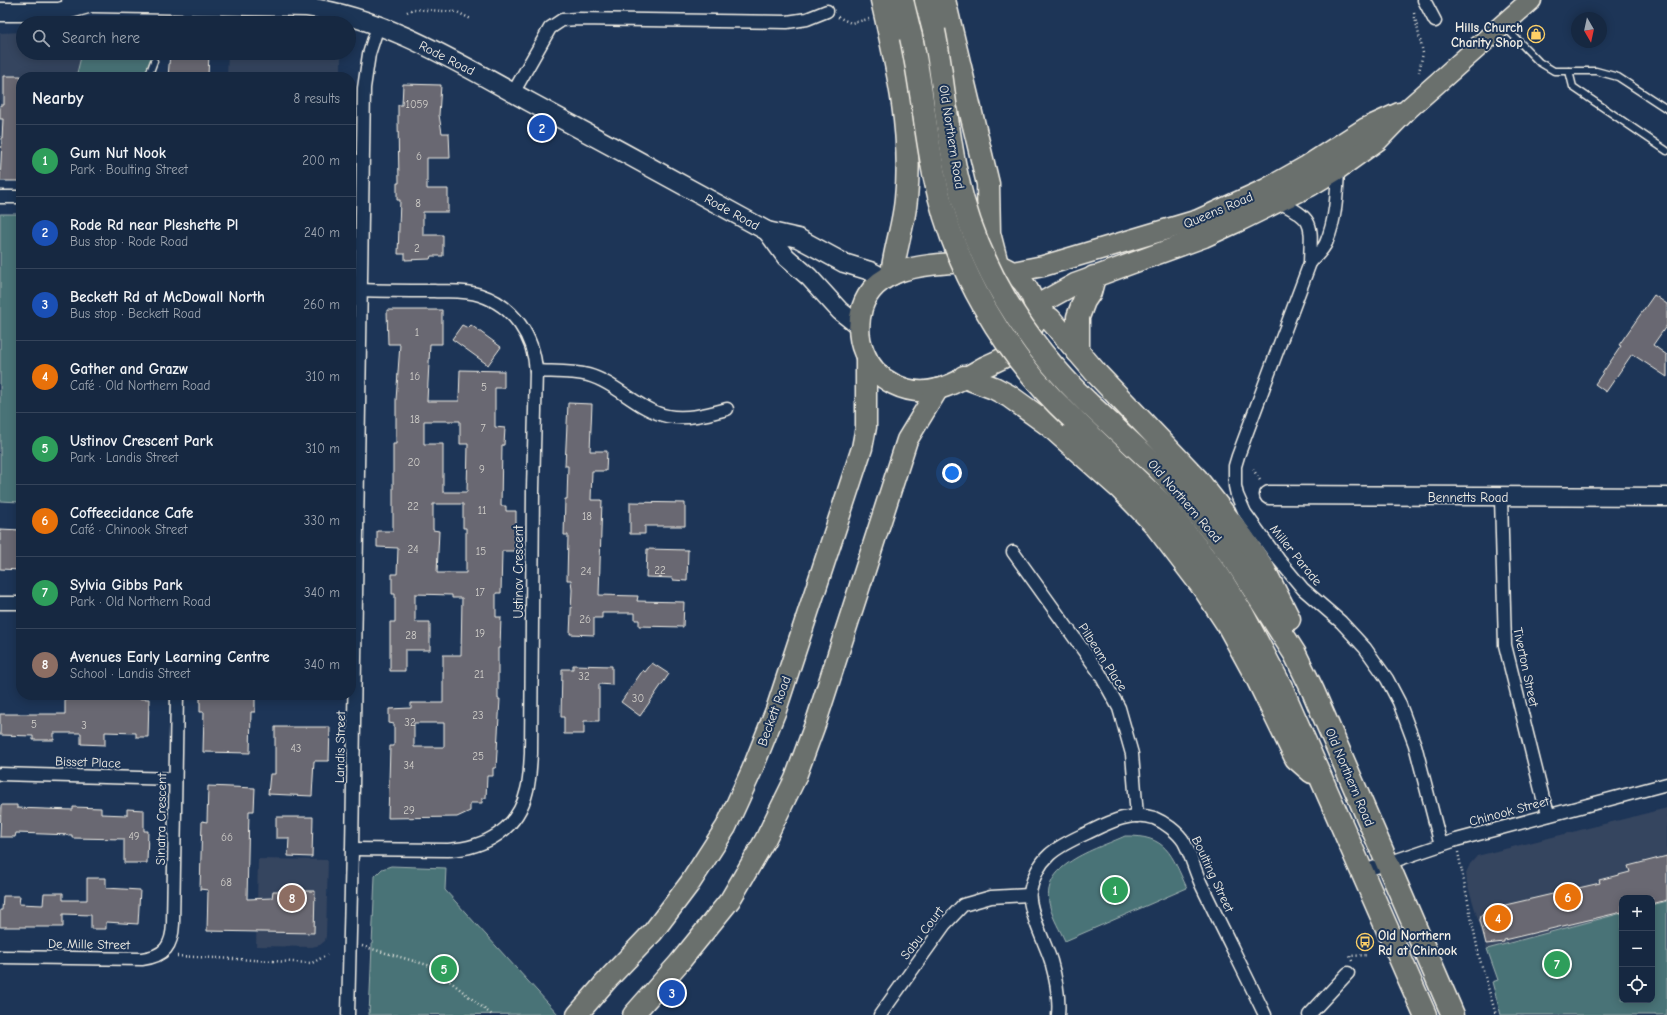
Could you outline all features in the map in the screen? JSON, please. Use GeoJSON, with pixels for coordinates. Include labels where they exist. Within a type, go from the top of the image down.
{"type":"FeatureCollection","features":[{"type":"Feature","properties":{"kind":"highway"},"geometry":{"type":"LineString","coordinates":[[882,0],[903,95],[907,149],[906,200],[900,233],[888,276]]}},
{"type":"Feature","properties":{"kind":"highway","name":"Old Northern Road"},"geometry":{"type":"LineString","coordinates":[[902,0],[911,37],[934,175],[942,209],[967,274],[1007,343],[1052,400],[1164,506],[1219,576],[1264,651],[1292,711],[1424,1015]]}},
{"type":"Feature","properties":{"kind":"highway","name":"Old Northern Road"},"geometry":{"type":"LineString","coordinates":[[926,0],[940,64],[950,143],[957,178],[975,236],[990,272],[1025,331],[1062,378],[1158,468],[1182,494],[1237,562],[1295,654],[1313,691],[1388,862],[1453,1015]]}},
{"type":"Feature","properties":{"kind":"highway"},"geometry":{"type":"LineString","coordinates":[[944,0],[988,184],[989,233],[1005,268]]}},
{"type":"Feature","properties":{"kind":"highway"},"geometry":{"type":"LineString","coordinates":[[1078,352],[1078,317],[1084,301],[1090,292],[1094,277]]}},
{"type":"Feature","properties":{"kind":"highway"},"geometry":{"type":"LineString","coordinates":[[1035,309],[1050,319],[1078,352],[1179,458],[1242,537],[1263,568],[1309,656],[1313,691]]}},
{"type":"Feature","properties":{"kind":"highway"},"geometry":{"type":"LineString","coordinates":[[964,378],[994,388],[1009,396],[1049,425],[1121,489],[1152,522],[1205,590],[1228,625],[1257,678],[1296,758],[1322,781]]}},
{"type":"Feature","properties":{"kind":"main road","name":"Rode Road"},"geometry":{"type":"LineString","coordinates":[[71,0],[93,3],[307,7],[332,11],[347,16]]}},
{"type":"Feature","properties":{"kind":"main road","name":"Queens Road"},"geometry":{"type":"LineString","coordinates":[[1035,309],[1065,288],[1204,237],[1279,202],[1338,169],[1377,141],[1408,109],[1531,0]]}},
{"type":"Feature","properties":{"kind":"main road","name":"Rode Road"},"geometry":{"type":"LineString","coordinates":[[0,12],[26,15],[59,12],[93,3]]}},
{"type":"Feature","properties":{"kind":"main road","name":"Rode Road"},"geometry":{"type":"LineString","coordinates":[[356,19],[378,26],[442,55],[513,92],[767,231],[798,238],[844,263],[888,276]]}},
{"type":"Feature","properties":{"kind":"main road","name":"Queens Road"},"geometry":{"type":"LineString","coordinates":[[888,276],[920,267],[948,263],[983,262],[1005,268],[1048,265],[1198,220],[1266,189],[1307,166],[1366,128],[1408,109]]}},
{"type":"Feature","properties":{"kind":"main road","name":"Rode Road"},"geometry":{"type":"LineString","coordinates":[[767,231],[786,257],[809,277],[840,311],[859,326]]}},
{"type":"Feature","properties":{"kind":"main road"},"geometry":{"type":"LineString","coordinates":[[888,276],[874,287],[863,304],[859,326],[866,359],[882,378],[892,384],[914,390],[938,389],[964,378],[1018,349],[1030,335],[1034,324],[1035,309],[1029,289],[1005,268]]}},
{"type":"Feature","properties":{"kind":"main road","name":"Beckett Road"},"geometry":{"type":"LineString","coordinates":[[577,1015],[609,978],[653,932],[690,883],[726,827],[752,770],[776,710],[862,448],[866,427],[866,359]]}},
{"type":"Feature","properties":{"kind":"main road"},"geometry":{"type":"LineString","coordinates":[[633,1015],[679,963],[730,900],[765,840],[795,779],[907,440],[938,389]]}},
{"type":"Feature","properties":{"kind":"main road","name":"Bennetts Road"},"geometry":{"type":"LineString","coordinates":[[1269,495],[1667,497]]}},
{"type":"Feature","properties":{"kind":"street"},"geometry":{"type":"LineString","coordinates":[[1424,0],[1435,21]]}},
{"type":"Feature","properties":{"kind":"street"},"geometry":{"type":"LineString","coordinates":[[513,92],[550,28],[562,20],[787,22],[807,20],[827,11]]}},
{"type":"Feature","properties":{"kind":"street","name":"Landis Street"},"geometry":{"type":"LineString","coordinates":[[356,570],[364,88],[369,54],[378,26]]}},
{"type":"Feature","properties":{"kind":"street","name":"Miller Parade"},"geometry":{"type":"LineString","coordinates":[[1310,263],[1325,245],[1331,227],[1337,193],[1338,169]]}},
{"type":"Feature","properties":{"kind":"street"},"geometry":{"type":"LineString","coordinates":[[0,197],[16,197]]}},
{"type":"Feature","properties":{"kind":"street","name":"Miller Parade"},"geometry":{"type":"LineString","coordinates":[[1279,202],[1301,212],[1305,217],[1311,233],[1310,263],[1238,456],[1235,476],[1237,495],[1246,514],[1292,577],[1303,589],[1354,635],[1387,679],[1409,726],[1441,845]]}},
{"type":"Feature","properties":{"kind":"street","name":"Ustinov Crescent"},"geometry":{"type":"LineString","coordinates":[[352,849],[448,850],[474,847],[498,835],[507,826],[523,802],[527,791],[531,754],[536,371],[533,351],[526,333],[511,313],[491,300],[479,295],[457,292],[360,290]]}},
{"type":"Feature","properties":{"kind":"street"},"geometry":{"type":"LineString","coordinates":[[536,371],[587,375],[607,383],[647,408],[666,416],[685,418],[727,409]]}},
{"type":"Feature","properties":{"kind":"street","name":"Tiverton Street"},"geometry":{"type":"LineString","coordinates":[[1501,497],[1505,645],[1541,790],[1549,815]]}},
{"type":"Feature","properties":{"kind":"street","name":"Pilbeam Place"},"geometry":{"type":"LineString","coordinates":[[1013,552],[1099,672],[1118,708],[1132,754],[1137,816]]}},
{"type":"Feature","properties":{"kind":"street"},"geometry":{"type":"LineString","coordinates":[[0,603],[16,603]]}},
{"type":"Feature","properties":{"kind":"street","name":"Sinatra Crescent"},"geometry":{"type":"LineString","coordinates":[[171,942],[173,928],[177,700]]}},
{"type":"Feature","properties":{"kind":"street","name":"Landis Street"},"geometry":{"type":"LineString","coordinates":[[348,1015],[354,700]]}},
{"type":"Feature","properties":{"kind":"street","name":"Bisset Place"},"geometry":{"type":"LineString","coordinates":[[0,774],[175,780]]}},
{"type":"Feature","properties":{"kind":"street","name":"Chinook Street"},"geometry":{"type":"LineString","coordinates":[[1361,872],[1456,840],[1667,784]]}},
{"type":"Feature","properties":{"kind":"street","name":"Boulting Street"},"geometry":{"type":"LineString","coordinates":[[1058,1015],[1060,1001],[1051,961],[1034,917],[1029,895],[1035,870],[1050,853],[1114,820],[1137,816],[1153,817],[1170,827],[1183,841],[1201,883],[1265,1015]]}},
{"type":"Feature","properties":{"kind":"street","name":"Sabu Court"},"geometry":{"type":"LineString","coordinates":[[880,1015],[945,924],[963,905],[991,897],[1029,895]]}},
{"type":"Feature","properties":{"kind":"street","name":"De Mille Street"},"geometry":{"type":"LineString","coordinates":[[0,957],[142,959],[158,955],[171,942]]}},
{"type":"Feature","properties":{"kind":"street"},"geometry":{"type":"LineString","coordinates":[[1309,1015],[1348,973]]}},
{"type":"Feature","properties":{"kind":"lane"},"geometry":{"type":"LineString","coordinates":[[1503,25],[1539,62],[1554,71],[1596,71],[1618,77],[1667,109]]}},
{"type":"Feature","properties":{"kind":"lane"},"geometry":{"type":"LineString","coordinates":[[150,72],[154,61]]}},
{"type":"Feature","properties":{"kind":"lane"},"geometry":{"type":"LineString","coordinates":[[1569,71],[1573,87],[1667,151]]}},
{"type":"Feature","properties":{"kind":"path"},"geometry":{"type":"LineString","coordinates":[[407,12],[413,9],[457,12],[471,19]]}},
{"type":"Feature","properties":{"kind":"path"},"geometry":{"type":"LineString","coordinates":[[1414,10],[1422,53],[1419,72]]}},
{"type":"Feature","properties":{"kind":"path"},"geometry":{"type":"LineString","coordinates":[[827,11],[851,23],[871,19]]}},
{"type":"Feature","properties":{"kind":"path"},"geometry":{"type":"LineString","coordinates":[[1456,840],[1479,956],[1496,1015]]}},
{"type":"Feature","properties":{"kind":"path"},"geometry":{"type":"LineString","coordinates":[[359,946],[431,966],[492,1015]]}},
{"type":"Feature","properties":{"kind":"path"},"geometry":{"type":"LineString","coordinates":[[172,955],[312,963],[327,955]]}},
{"type":"Feature","properties":{"kind":"shaded area"},"geometry":{"type":"Polygon","coordinates":[[[16,32],[16,60],[80,60],[77,72],[16,72],[16,181],[0,181],[0,33],[16,32]]]}},
{"type":"Feature","properties":{"kind":"shaded area"},"geometry":{"type":"Polygon","coordinates":[[[228,60],[341,60],[341,72],[227,72],[228,60]]]}},
{"type":"Feature","properties":{"kind":"shaded area"},"geometry":{"type":"Polygon","coordinates":[[[1667,808],[1667,901],[1655,904],[1655,895],[1619,895],[1619,914],[1487,949],[1467,883],[1466,873],[1470,864],[1477,856],[1667,808]]]}},
{"type":"Feature","properties":{"kind":"shaded area"},"geometry":{"type":"Polygon","coordinates":[[[258,859],[328,860],[326,936],[325,941],[320,945],[312,947],[256,946],[258,859]]]}},
{"type":"Feature","properties":{"kind":"green space"},"geometry":{"type":"Polygon","coordinates":[[[80,60],[151,60],[146,72],[77,72],[80,60]]]}},
{"type":"Feature","properties":{"kind":"green space"},"geometry":{"type":"Polygon","coordinates":[[[0,214],[16,214],[16,502],[0,501],[0,214]]]}},
{"type":"Feature","properties":{"kind":"green space"},"geometry":{"type":"Polygon","coordinates":[[[1125,836],[1150,839],[1159,843],[1171,856],[1187,888],[1065,941],[1050,907],[1049,892],[1052,880],[1061,869],[1085,853],[1125,836]]]}},
{"type":"Feature","properties":{"kind":"green space"},"geometry":{"type":"Polygon","coordinates":[[[391,866],[446,868],[445,890],[558,1014],[369,1015],[375,876],[382,869],[391,866]]]}},
{"type":"Feature","properties":{"kind":"green space"},"geometry":{"type":"Polygon","coordinates":[[[1667,901],[1667,1015],[1501,1015],[1492,982],[1498,980],[1487,949],[1619,914],[1619,1003],[1655,1003],[1655,904],[1667,901]]]}},
{"type":"Feature","properties":{"kind":"building"},"geometry":{"type":"Polygon","coordinates":[[[169,60],[209,60],[208,72],[168,72],[169,60]]]}},
{"type":"Feature","properties":{"kind":"building"},"geometry":{"type":"Polygon","coordinates":[[[4,76],[16,76],[16,181],[0,181],[3,119],[0,119],[0,105],[4,105],[4,76]]]}},
{"type":"Feature","properties":{"kind":"building"},"geometry":{"type":"Polygon","coordinates":[[[403,84],[441,85],[439,115],[442,133],[449,133],[450,158],[427,158],[427,189],[448,189],[448,212],[423,212],[423,235],[443,235],[443,256],[431,256],[430,259],[405,260],[405,254],[398,254],[400,200],[397,200],[397,183],[399,183],[398,105],[402,105],[403,84]]]}},
{"type":"Feature","properties":{"kind":"building"},"geometry":{"type":"Polygon","coordinates":[[[1654,295],[1667,304],[1667,325],[1653,345],[1667,355],[1667,377],[1632,354],[1606,392],[1595,384],[1621,346],[1619,345],[1654,295]]]}},
{"type":"Feature","properties":{"kind":"building"},"geometry":{"type":"Polygon","coordinates":[[[387,310],[442,310],[442,344],[430,344],[427,401],[459,401],[460,370],[504,371],[504,388],[495,388],[495,427],[505,428],[504,445],[502,445],[501,506],[506,506],[506,511],[516,511],[516,526],[515,551],[502,551],[501,593],[496,593],[496,617],[501,617],[500,648],[498,648],[498,699],[500,699],[496,768],[493,768],[493,776],[487,776],[486,798],[482,798],[482,803],[470,803],[470,811],[457,817],[388,818],[390,746],[394,746],[394,724],[389,723],[389,709],[411,708],[411,703],[443,703],[443,655],[461,655],[462,598],[452,598],[452,595],[415,594],[415,622],[430,622],[430,650],[405,650],[405,671],[390,671],[390,622],[395,622],[395,594],[392,594],[392,574],[397,574],[398,548],[377,547],[377,531],[393,531],[393,444],[396,444],[396,400],[400,344],[388,344],[387,310]],[[424,421],[424,444],[443,444],[443,492],[467,492],[468,444],[460,444],[460,421],[424,421]],[[433,504],[433,530],[439,531],[437,573],[466,573],[466,528],[463,528],[463,504],[433,504]],[[414,723],[414,747],[444,747],[444,723],[414,723]]]}},
{"type":"Feature","properties":{"kind":"building"},"geometry":{"type":"Polygon","coordinates":[[[462,325],[468,328],[471,325],[501,347],[488,365],[452,339],[462,325]]]}},
{"type":"Feature","properties":{"kind":"building"},"geometry":{"type":"Polygon","coordinates":[[[568,403],[592,404],[590,451],[607,451],[606,471],[592,471],[591,500],[602,500],[599,595],[638,596],[637,601],[684,602],[683,627],[639,626],[639,620],[635,620],[635,613],[602,613],[602,618],[594,618],[594,635],[570,634],[572,590],[571,580],[567,580],[568,535],[564,535],[568,466],[565,466],[568,403]]]}},
{"type":"Feature","properties":{"kind":"building"},"geometry":{"type":"Polygon","coordinates":[[[630,502],[685,503],[685,526],[645,526],[645,534],[630,534],[630,502]]]}},
{"type":"Feature","properties":{"kind":"building"},"geometry":{"type":"Polygon","coordinates":[[[0,529],[16,530],[16,570],[0,569],[0,529]]]}},
{"type":"Feature","properties":{"kind":"building"},"geometry":{"type":"Polygon","coordinates":[[[647,549],[688,550],[687,581],[673,580],[673,578],[646,577],[647,549]]]}},
{"type":"Feature","properties":{"kind":"building"},"geometry":{"type":"Polygon","coordinates":[[[652,663],[669,674],[640,716],[621,702],[643,670],[645,672],[652,663]]]}},
{"type":"Feature","properties":{"kind":"building"},"geometry":{"type":"Polygon","coordinates":[[[573,665],[612,666],[612,685],[599,684],[599,721],[584,721],[584,734],[564,734],[564,717],[561,717],[562,669],[573,669],[573,665]]]}},
{"type":"Feature","properties":{"kind":"building"},"geometry":{"type":"Polygon","coordinates":[[[65,700],[149,700],[148,737],[136,737],[136,733],[105,732],[105,745],[81,744],[81,733],[54,733],[54,740],[33,740],[33,736],[0,735],[0,714],[65,714],[65,700]]]}},
{"type":"Feature","properties":{"kind":"building"},"geometry":{"type":"Polygon","coordinates":[[[200,700],[255,700],[255,712],[251,712],[250,753],[203,752],[204,712],[200,712],[200,700]]]}},
{"type":"Feature","properties":{"kind":"building"},"geometry":{"type":"Polygon","coordinates":[[[275,727],[330,727],[329,761],[314,761],[312,796],[268,794],[270,774],[275,774],[275,727]]]}},
{"type":"Feature","properties":{"kind":"building"},"geometry":{"type":"Polygon","coordinates":[[[208,786],[255,788],[254,811],[249,811],[247,899],[272,898],[273,891],[315,891],[314,933],[207,931],[208,890],[200,889],[202,821],[207,822],[208,786]]]}},
{"type":"Feature","properties":{"kind":"building"},"geometry":{"type":"Polygon","coordinates":[[[1,805],[17,805],[17,808],[73,810],[73,807],[101,808],[101,814],[127,815],[127,809],[144,810],[144,831],[148,831],[147,863],[124,863],[124,839],[72,838],[72,835],[16,833],[15,837],[0,837],[1,805]]]}},
{"type":"Feature","properties":{"kind":"building"},"geometry":{"type":"Polygon","coordinates":[[[276,817],[313,817],[312,857],[288,856],[289,838],[276,838],[276,817]]]}},
{"type":"Feature","properties":{"kind":"building"},"geometry":{"type":"Polygon","coordinates":[[[1667,856],[1667,900],[1655,903],[1655,895],[1619,895],[1619,913],[1504,940],[1504,942],[1486,944],[1480,920],[1481,916],[1488,909],[1600,883],[1599,880],[1630,872],[1628,866],[1667,856]]]}},
{"type":"Feature","properties":{"kind":"building"},"geometry":{"type":"Polygon","coordinates":[[[87,878],[106,878],[106,888],[140,890],[138,924],[106,922],[106,929],[91,929],[91,915],[63,914],[63,927],[0,927],[0,910],[2,910],[3,896],[20,896],[19,904],[43,905],[44,893],[63,893],[63,900],[87,900],[87,878]]]}},
{"type":"Feature","properties":{"kind":"place","name":"Hills Church Charity Shop"},"geometry":{"type":"Point","coordinates":[1536,34]}},
{"type":"Feature","properties":{"kind":"place","name":"Rode Rd near Pleshette Pl"},"geometry":{"type":"Point","coordinates":[542,128]}},
{"type":"Feature","properties":{"kind":"place","name":"Gum Nut Nook"},"geometry":{"type":"Point","coordinates":[1115,890]}},
{"type":"Feature","properties":{"kind":"place","name":"Coffeecidance Cafe"},"geometry":{"type":"Point","coordinates":[1568,897]}},
{"type":"Feature","properties":{"kind":"place","name":"Avenues Early Learning Centre"},"geometry":{"type":"Point","coordinates":[292,898]}},
{"type":"Feature","properties":{"kind":"place","name":"Gather and Grazw"},"geometry":{"type":"Point","coordinates":[1498,918]}},
{"type":"Feature","properties":{"kind":"place","name":"Old Northern Rd at Chinook"},"geometry":{"type":"Point","coordinates":[1365,942]}},
{"type":"Feature","properties":{"kind":"place","name":"Sylvia Gibbs Park"},"geometry":{"type":"Point","coordinates":[1557,964]}},
{"type":"Feature","properties":{"kind":"place","name":"Ustinov Crescent Park"},"geometry":{"type":"Point","coordinates":[444,969]}},
{"type":"Feature","properties":{"kind":"place","name":"Beckett Rd at McDowall North"},"geometry":{"type":"Point","coordinates":[672,993]}}]}
